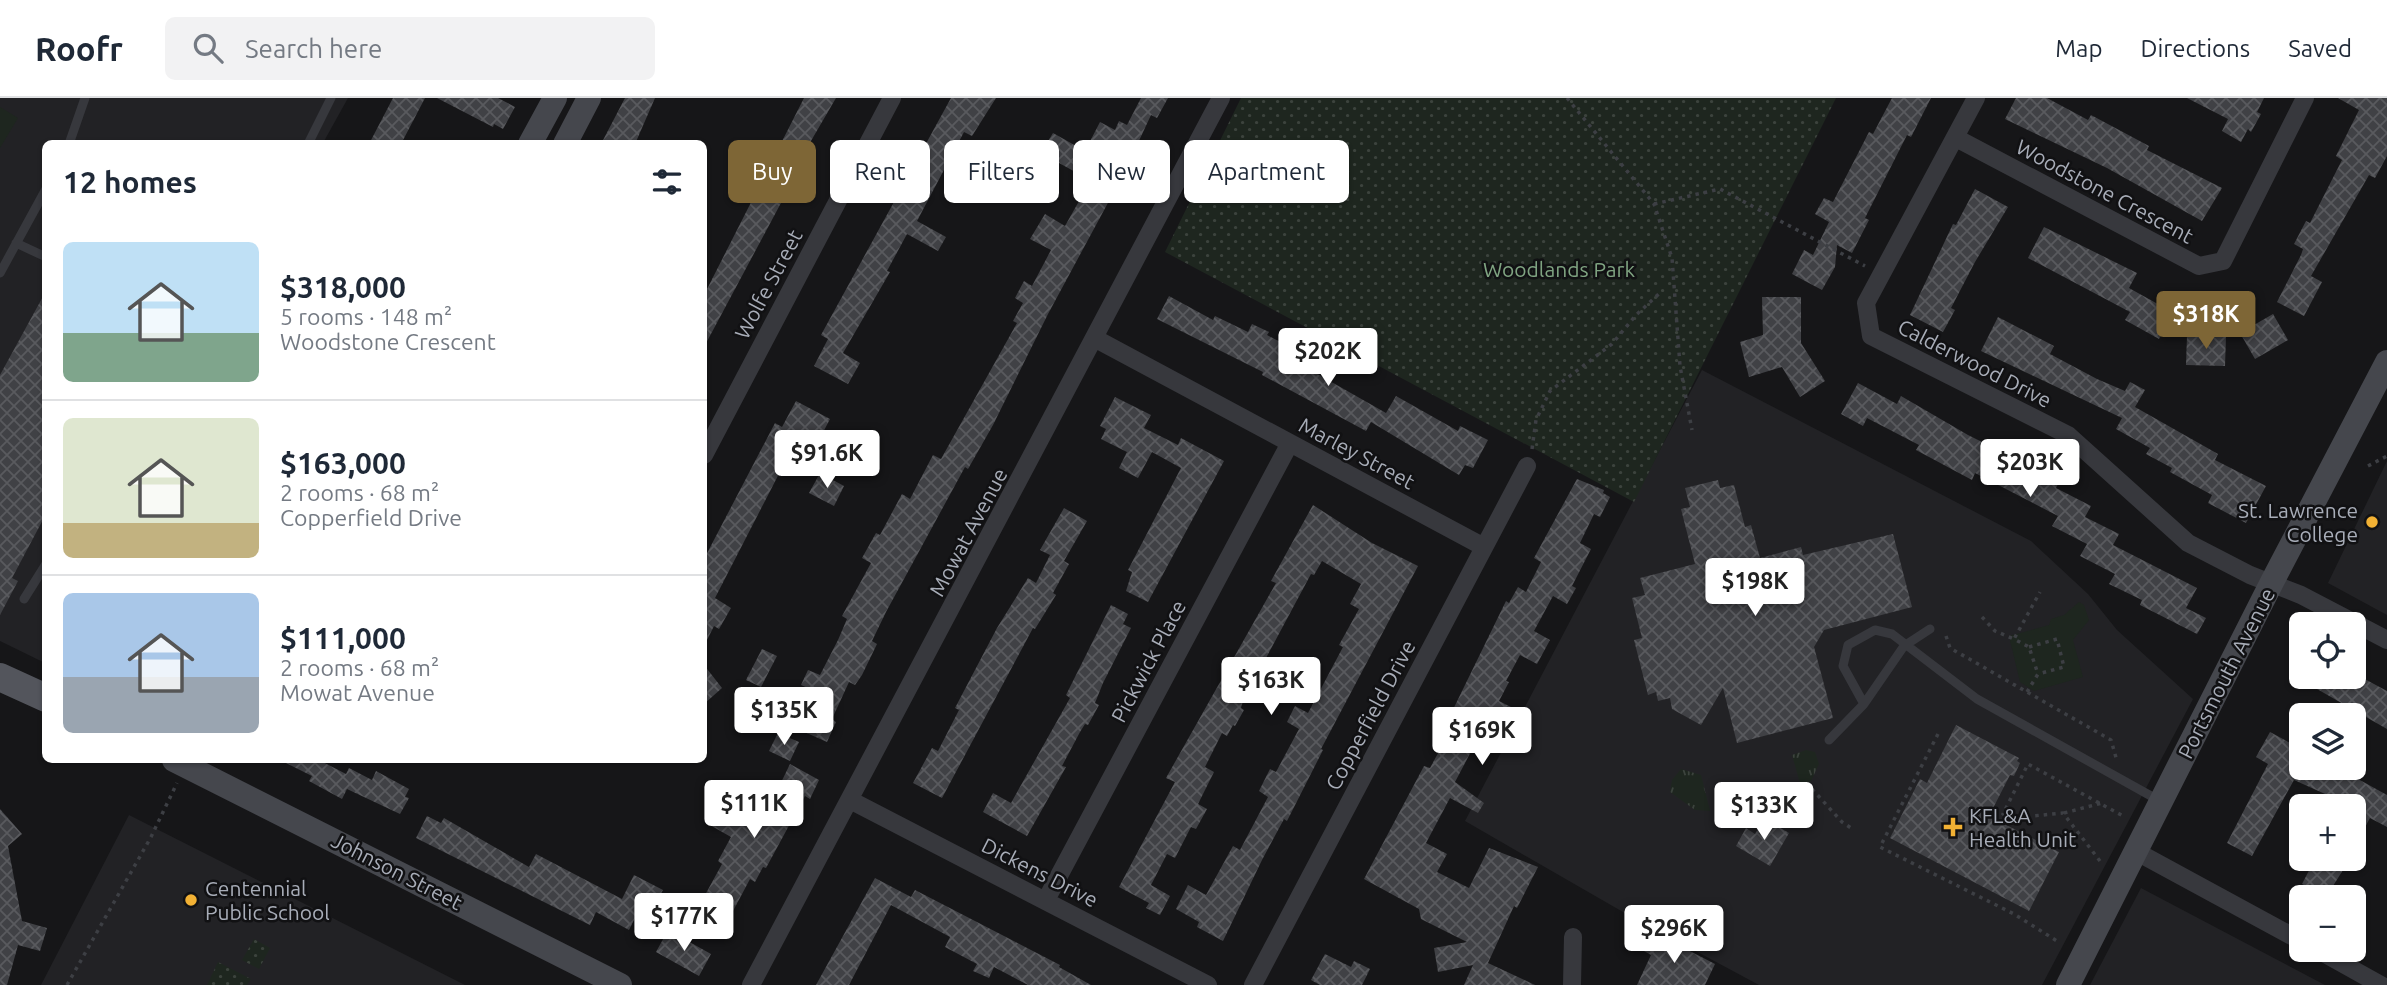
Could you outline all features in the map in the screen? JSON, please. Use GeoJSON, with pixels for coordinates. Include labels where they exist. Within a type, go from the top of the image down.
{"type":"FeatureCollection","features":[{"type":"Feature","properties":{"kind":"main road"},"geometry":{"type":"LineString","coordinates":[[532,140],[555,98]]}},
{"type":"Feature","properties":{"kind":"main road"},"geometry":{"type":"LineString","coordinates":[[567,140],[589,98]]}},
{"type":"Feature","properties":{"kind":"main road","name":"Portsmouth Avenue"},"geometry":{"type":"LineString","coordinates":[[2068,985],[2387,362]]}},
{"type":"Feature","properties":{"kind":"main road"},"geometry":{"type":"LineString","coordinates":[[0,677],[42,696]]}},
{"type":"Feature","properties":{"kind":"main road","name":"Johnson Street"},"geometry":{"type":"LineString","coordinates":[[186,763],[213,767],[620,985]]}},
{"type":"Feature","properties":{"kind":"street","name":"Wolfe Street"},"geometry":{"type":"LineString","coordinates":[[707,448],[892,98]]}},
{"type":"Feature","properties":{"kind":"street","name":"Mowat Avenue"},"geometry":{"type":"LineString","coordinates":[[751,985],[1222,98]]}},
{"type":"Feature","properties":{"kind":"street","name":"Calderwood Drive"},"geometry":{"type":"LineString","coordinates":[[1976,98],[1866,303],[1871,336],[2068,435],[2188,543],[2250,575],[2272,582]]}},
{"type":"Feature","properties":{"kind":"street","name":"Woodstone Crescent"},"geometry":{"type":"LineString","coordinates":[[1956,138],[2199,266],[2223,261],[2305,98]]}},
{"type":"Feature","properties":{"kind":"street","name":"Marley Street"},"geometry":{"type":"LineString","coordinates":[[1096,339],[1484,547]]}},
{"type":"Feature","properties":{"kind":"street","name":"Pickwick Place"},"geometry":{"type":"LineString","coordinates":[[1046,900],[1290,443]]}},
{"type":"Feature","properties":{"kind":"street","name":"Copperfield Drive"},"geometry":{"type":"LineString","coordinates":[[1253,985],[1530,457]]}},
{"type":"Feature","properties":{"kind":"street"},"geometry":{"type":"LineString","coordinates":[[2272,582],[2387,640]]}},
{"type":"Feature","properties":{"kind":"street","name":"Dickens Drive"},"geometry":{"type":"LineString","coordinates":[[850,800],[1208,985]]}},
{"type":"Feature","properties":{"kind":"street"},"geometry":{"type":"LineString","coordinates":[[2137,852],[2289,934]]}},
{"type":"Feature","properties":{"kind":"street"},"geometry":{"type":"LineString","coordinates":[[1573,937],[1573,985]]}},
{"type":"Feature","properties":{"kind":"street"},"geometry":{"type":"LineString","coordinates":[[2340,962],[2381,985]]}},
{"type":"Feature","properties":{"kind":"lane"},"geometry":{"type":"LineString","coordinates":[[70,140],[85,98]]}},
{"type":"Feature","properties":{"kind":"lane"},"geometry":{"type":"LineString","coordinates":[[310,140],[331,98]]}},
{"type":"Feature","properties":{"kind":"lane"},"geometry":{"type":"LineString","coordinates":[[0,273],[42,196]]}},
{"type":"Feature","properties":{"kind":"lane"},"geometry":{"type":"LineString","coordinates":[[16,243],[42,255]]}},
{"type":"Feature","properties":{"kind":"lane"},"geometry":{"type":"LineString","coordinates":[[24,599],[42,570]]}},
{"type":"Feature","properties":{"kind":"lane"},"geometry":{"type":"LineString","coordinates":[[1829,740],[1864,704],[1904,646],[1930,629]]}},
{"type":"Feature","properties":{"kind":"lane"},"geometry":{"type":"LineString","coordinates":[[1864,704],[1843,666],[1848,645],[1875,630],[1892,634],[1904,646],[1978,699],[2161,802]]}},
{"type":"Feature","properties":{"kind":"path"},"geometry":{"type":"LineString","coordinates":[[1567,98],[1654,204],[1672,258],[1680,366],[1692,430]]}},
{"type":"Feature","properties":{"kind":"path"},"geometry":{"type":"LineString","coordinates":[[1654,204],[1720,190],[1867,267]]}},
{"type":"Feature","properties":{"kind":"path"},"geometry":{"type":"LineString","coordinates":[[1530,457],[1536,420],[1550,391],[1612,344],[1636,315],[1662,291]]}},
{"type":"Feature","properties":{"kind":"path"},"geometry":{"type":"LineString","coordinates":[[2368,466],[2387,456]]}},
{"type":"Feature","properties":{"kind":"path"},"geometry":{"type":"LineString","coordinates":[[2014,639],[2040,592]]}},
{"type":"Feature","properties":{"kind":"path"},"geometry":{"type":"LineString","coordinates":[[1982,617],[1995,631],[2029,647],[2038,674]]}},
{"type":"Feature","properties":{"kind":"path"},"geometry":{"type":"LineString","coordinates":[[1946,636],[1950,648],[2111,740],[2119,766],[2115,776]]}},
{"type":"Feature","properties":{"kind":"path"},"geometry":{"type":"LineString","coordinates":[[2027,692],[2038,674],[2064,667],[2057,639],[2029,647]]}},
{"type":"Feature","properties":{"kind":"path"},"geometry":{"type":"LineString","coordinates":[[1938,734],[1880,847],[2014,914],[2057,941]]}},
{"type":"Feature","properties":{"kind":"path"},"geometry":{"type":"LineString","coordinates":[[68,985],[151,837],[179,763]]}},
{"type":"Feature","properties":{"kind":"path"},"geometry":{"type":"LineString","coordinates":[[2102,803],[2063,813],[2012,818],[2003,814],[2028,764],[2102,803],[2123,816]]}},
{"type":"Feature","properties":{"kind":"path"},"geometry":{"type":"LineString","coordinates":[[1812,789],[1842,822],[1854,830]]}},
{"type":"Feature","properties":{"kind":"path"},"geometry":{"type":"LineString","coordinates":[[2063,813],[2100,861]]}},
{"type":"Feature","properties":{"kind":"shaded area"},"geometry":{"type":"Polygon","coordinates":[[[0,98],[348,98],[325,140],[42,140],[42,662],[0,641],[0,98]]]}},
{"type":"Feature","properties":{"kind":"shaded area"},"geometry":{"type":"Polygon","coordinates":[[[1702,370],[2031,541],[2088,594],[2117,630],[2193,699],[2042,985],[1759,985],[1623,912],[1465,821],[1702,370]]]}},
{"type":"Feature","properties":{"kind":"shaded area","name":"St. Lawrence College"},"geometry":{"type":"Polygon","coordinates":[[[2387,461],[2387,615],[2328,583],[2387,461]]]}},
{"type":"Feature","properties":{"kind":"shaded area","name":"Centennial Public School"},"geometry":{"type":"Polygon","coordinates":[[[129,815],[465,985],[41,985],[129,815]]]}},
{"type":"Feature","properties":{"kind":"shaded area"},"geometry":{"type":"Polygon","coordinates":[[[2141,888],[2325,985],[2090,985],[2141,888]]]}},
{"type":"Feature","properties":{"kind":"green space","name":"Woodlands Park"},"geometry":{"type":"Polygon","coordinates":[[[1241,98],[1836,98],[1634,502],[1165,252],[1189,203],[1349,203],[1349,140],[1220,140],[1241,98]]]}},
{"type":"Feature","properties":{"kind":"green space"},"geometry":{"type":"Polygon","coordinates":[[[0,107],[18,118],[0,148],[0,107]]]}},
{"type":"Feature","properties":{"kind":"green space"},"geometry":{"type":"Polygon","coordinates":[[[2079,602],[2084,605],[2089,620],[2073,640],[2083,677],[2034,691],[2020,682],[2009,636],[2049,625],[2051,619],[2064,615],[2079,602]]]}},
{"type":"Feature","properties":{"kind":"green space"},"geometry":{"type":"Polygon","coordinates":[[[1806,750],[1815,752],[1819,764],[1811,781],[1801,787],[1792,755],[1806,750]]]}},
{"type":"Feature","properties":{"kind":"green space"},"geometry":{"type":"Polygon","coordinates":[[[1681,769],[1701,775],[1710,811],[1695,810],[1670,792],[1672,780],[1681,769]]]}},
{"type":"Feature","properties":{"kind":"green space"},"geometry":{"type":"Polygon","coordinates":[[[254,939],[270,948],[259,969],[242,960],[254,939]]]}},
{"type":"Feature","properties":{"kind":"green space"},"geometry":{"type":"Polygon","coordinates":[[[218,962],[251,979],[247,985],[207,985],[218,962]]]}},
{"type":"Feature","properties":{"kind":"building"},"geometry":{"type":"Polygon","coordinates":[[[393,98],[425,98],[403,140],[371,140],[393,98]]]}},
{"type":"Feature","properties":{"kind":"building"},"geometry":{"type":"Polygon","coordinates":[[[437,98],[498,98],[515,107],[503,129],[494,124],[493,127],[437,98]]]}},
{"type":"Feature","properties":{"kind":"building"},"geometry":{"type":"Polygon","coordinates":[[[625,98],[655,98],[637,140],[603,140],[625,98]]]}},
{"type":"Feature","properties":{"kind":"building"},"geometry":{"type":"Polygon","coordinates":[[[804,98],[836,98],[812,140],[783,140],[804,98]]]}},
{"type":"Feature","properties":{"kind":"building"},"geometry":{"type":"Polygon","coordinates":[[[951,98],[996,98],[972,136],[964,132],[960,140],[944,140],[944,170],[930,196],[928,140],[951,98]]]}},
{"type":"Feature","properties":{"kind":"building"},"geometry":{"type":"Polygon","coordinates":[[[1141,98],[1168,98],[1157,118],[1151,115],[1139,140],[1091,140],[1100,122],[1115,130],[1119,121],[1127,125],[1141,98]]]}},
{"type":"Feature","properties":{"kind":"building"},"geometry":{"type":"Polygon","coordinates":[[[1892,98],[1931,98],[1911,137],[1907,135],[1865,218],[1869,220],[1852,253],[1837,245],[1835,267],[1822,290],[1792,274],[1804,250],[1813,255],[1829,222],[1815,214],[1824,198],[1833,202],[1869,132],[1873,134],[1892,98]]]}},
{"type":"Feature","properties":{"kind":"building"},"geometry":{"type":"Polygon","coordinates":[[[2016,98],[2047,98],[2088,120],[2091,115],[2149,146],[2147,150],[2222,188],[2202,221],[2107,168],[2005,119],[2016,98]]]}},
{"type":"Feature","properties":{"kind":"building"},"geometry":{"type":"Polygon","coordinates":[[[2187,98],[2264,98],[2257,112],[2261,114],[2251,132],[2248,129],[2241,142],[2222,131],[2228,119],[2187,98]]]}},
{"type":"Feature","properties":{"kind":"building"},"geometry":{"type":"Polygon","coordinates":[[[2338,98],[2387,98],[2387,156],[2375,178],[2369,175],[2311,276],[2322,282],[2304,316],[2277,302],[2303,249],[2294,244],[2306,221],[2310,223],[2342,160],[2336,156],[2359,110],[2338,98]]]}},
{"type":"Feature","properties":{"kind":"building"},"geometry":{"type":"Polygon","coordinates":[[[1053,133],[1073,144],[1073,171],[1059,163],[1059,140],[1049,140],[1053,133]]]}},
{"type":"Feature","properties":{"kind":"building"},"geometry":{"type":"Polygon","coordinates":[[[1975,189],[2008,207],[1951,308],[1955,310],[1943,332],[1910,315],[1953,224],[1956,225],[1975,189]]]}},
{"type":"Feature","properties":{"kind":"building"},"geometry":{"type":"Polygon","coordinates":[[[751,203],[781,203],[707,341],[707,289],[751,203]]]}},
{"type":"Feature","properties":{"kind":"building"},"geometry":{"type":"Polygon","coordinates":[[[893,203],[927,203],[917,221],[946,237],[938,251],[907,234],[887,271],[890,272],[843,353],[860,363],[848,384],[814,366],[828,339],[821,335],[893,203]]]}},
{"type":"Feature","properties":{"kind":"building"},"geometry":{"type":"Polygon","coordinates":[[[1078,203],[1108,203],[1048,314],[993,425],[968,469],[965,467],[886,612],[872,641],[877,644],[862,675],[855,685],[849,682],[832,719],[836,722],[827,742],[793,727],[810,689],[801,685],[808,670],[820,675],[847,619],[842,616],[871,563],[862,558],[876,533],[880,535],[902,494],[910,499],[933,455],[941,459],[1017,323],[1013,321],[1023,303],[1015,298],[1024,281],[1032,286],[1051,250],[1030,239],[1045,214],[1065,226],[1078,203]]]}},
{"type":"Feature","properties":{"kind":"building"},"geometry":{"type":"Polygon","coordinates":[[[2044,227],[2137,273],[2129,288],[2174,313],[2159,339],[2125,320],[2130,312],[2028,258],[2044,227]]]}},
{"type":"Feature","properties":{"kind":"building"},"geometry":{"type":"Polygon","coordinates":[[[1169,296],[1213,320],[1215,316],[1248,332],[1252,324],[1269,332],[1267,335],[1295,350],[1291,359],[1386,413],[1396,396],[1458,431],[1460,426],[1488,440],[1473,468],[1465,465],[1459,475],[1371,422],[1366,431],[1262,375],[1263,372],[1157,319],[1169,296]]]}},
{"type":"Feature","properties":{"kind":"building"},"geometry":{"type":"Polygon","coordinates":[[[1762,297],[1801,297],[1801,343],[1825,381],[1800,397],[1782,367],[1749,377],[1740,342],[1763,335],[1762,297]]]}},
{"type":"Feature","properties":{"kind":"building"},"geometry":{"type":"Polygon","coordinates":[[[42,298],[42,522],[12,578],[18,581],[0,615],[0,375],[42,298]]]}},
{"type":"Feature","properties":{"kind":"building"},"geometry":{"type":"Polygon","coordinates":[[[2273,314],[2288,340],[2255,359],[2240,333],[2273,314]]]}},
{"type":"Feature","properties":{"kind":"building"},"geometry":{"type":"Polygon","coordinates":[[[1998,317],[2054,346],[2050,354],[2097,379],[2125,391],[2130,382],[2145,390],[2135,407],[2218,454],[2215,460],[2266,486],[2246,523],[2208,503],[2212,495],[2170,472],[2172,468],[2146,454],[2150,448],[2116,429],[2122,418],[1981,351],[1998,317]]]}},
{"type":"Feature","properties":{"kind":"building"},"geometry":{"type":"Polygon","coordinates":[[[2187,336],[2226,337],[2225,366],[2186,365],[2187,336]]]}},
{"type":"Feature","properties":{"kind":"building"},"geometry":{"type":"Polygon","coordinates":[[[1858,383],[1897,404],[1901,396],[1968,435],[2002,452],[2004,449],[2061,478],[2056,488],[2091,506],[2085,517],[2119,534],[2113,545],[2197,588],[2186,608],[2206,618],[2197,634],[2140,605],[2142,600],[2109,584],[2115,574],[2080,556],[2087,544],[2052,526],[2058,516],[1975,473],[1972,480],[1916,450],[1919,445],[1867,418],[1863,426],[1841,414],[1858,383]]]}},
{"type":"Feature","properties":{"kind":"building"},"geometry":{"type":"Polygon","coordinates":[[[1115,397],[1151,415],[1144,428],[1178,445],[1181,438],[1224,461],[1148,602],[1126,591],[1132,572],[1128,570],[1181,468],[1152,452],[1138,478],[1119,468],[1127,452],[1101,439],[1106,429],[1100,426],[1115,397]]]}},
{"type":"Feature","properties":{"kind":"building"},"geometry":{"type":"Polygon","coordinates":[[[796,401],[830,419],[819,440],[801,431],[715,598],[731,608],[719,629],[714,626],[707,640],[707,553],[775,423],[782,427],[796,401]]]}},
{"type":"Feature","properties":{"kind":"building"},"geometry":{"type":"Polygon","coordinates":[[[820,473],[844,486],[834,506],[809,493],[820,473]]]}},
{"type":"Feature","properties":{"kind":"building"},"geometry":{"type":"Polygon","coordinates":[[[1577,479],[1604,490],[1603,493],[1610,497],[1600,517],[1594,514],[1580,543],[1591,549],[1572,586],[1576,588],[1567,604],[1553,596],[1534,631],[1550,640],[1537,664],[1520,655],[1506,681],[1509,682],[1499,701],[1521,712],[1511,731],[1498,724],[1488,744],[1483,742],[1479,748],[1474,746],[1455,782],[1484,803],[1478,813],[1450,798],[1426,843],[1447,854],[1437,872],[1469,888],[1489,848],[1538,867],[1517,908],[1514,906],[1488,963],[1535,985],[1464,985],[1473,965],[1438,972],[1434,948],[1467,942],[1421,919],[1419,909],[1364,879],[1424,766],[1430,768],[1450,731],[1444,728],[1506,601],[1509,603],[1518,587],[1526,592],[1541,562],[1534,558],[1577,479]]]}},
{"type":"Feature","properties":{"kind":"building"},"geometry":{"type":"Polygon","coordinates":[[[1718,480],[1720,488],[1734,485],[1745,527],[1751,525],[1760,558],[1801,547],[1803,555],[1893,534],[1912,607],[1824,630],[1814,647],[1833,718],[1737,743],[1723,688],[1701,725],[1672,709],[1670,698],[1658,701],[1656,692],[1648,695],[1634,640],[1642,638],[1632,598],[1645,595],[1640,578],[1695,564],[1681,509],[1690,507],[1685,488],[1718,480]]]}},
{"type":"Feature","properties":{"kind":"building"},"geometry":{"type":"Polygon","coordinates":[[[1313,505],[1372,543],[1418,566],[1321,749],[1323,750],[1287,821],[1284,819],[1262,860],[1223,941],[1197,927],[1199,922],[1176,909],[1188,885],[1206,895],[1233,846],[1240,850],[1268,797],[1259,791],[1270,769],[1276,772],[1299,729],[1287,722],[1295,706],[1308,713],[1343,647],[1339,645],[1359,609],[1350,604],[1361,584],[1322,561],[1314,575],[1311,574],[1243,701],[1241,708],[1244,710],[1235,726],[1233,725],[1227,736],[1222,733],[1205,767],[1214,772],[1198,804],[1207,809],[1196,829],[1191,827],[1175,858],[1167,854],[1151,885],[1170,896],[1160,915],[1146,908],[1149,903],[1119,887],[1175,782],[1166,778],[1276,583],[1271,581],[1313,505]]]}},
{"type":"Feature","properties":{"kind":"building"},"geometry":{"type":"Polygon","coordinates":[[[1064,508],[1087,521],[1064,561],[1069,564],[1053,593],[1056,595],[1035,629],[1033,628],[942,798],[913,783],[932,748],[938,751],[959,710],[955,708],[997,628],[1028,578],[1036,583],[1050,555],[1040,550],[1064,508]]]}},
{"type":"Feature","properties":{"kind":"building"},"geometry":{"type":"Polygon","coordinates":[[[1111,605],[1128,614],[1123,624],[1131,628],[1103,683],[1095,703],[1099,705],[1088,725],[1085,724],[1080,732],[1062,766],[1066,767],[1027,836],[983,812],[993,793],[1011,803],[1070,698],[1066,695],[1111,605]]]}},
{"type":"Feature","properties":{"kind":"building"},"geometry":{"type":"Polygon","coordinates":[[[762,649],[777,656],[761,687],[746,680],[762,649]]]}},
{"type":"Feature","properties":{"kind":"building"},"geometry":{"type":"Polygon","coordinates":[[[707,669],[722,688],[707,701],[707,669]]]}},
{"type":"Feature","properties":{"kind":"building"},"geometry":{"type":"Polygon","coordinates":[[[2366,680],[2387,691],[2387,729],[2366,717],[2366,703],[2342,703],[2317,689],[2366,689],[2366,680]]]}},
{"type":"Feature","properties":{"kind":"building","name":"KFL&A Health Unit"},"geometry":{"type":"Polygon","coordinates":[[[1956,725],[2019,758],[2017,761],[2020,763],[2014,776],[2010,775],[1989,816],[2059,852],[2029,911],[1890,838],[1920,779],[1927,783],[1956,725]]]}},
{"type":"Feature","properties":{"kind":"building"},"geometry":{"type":"Polygon","coordinates":[[[2270,732],[2289,742],[2289,780],[2294,780],[2252,856],[2227,843],[2268,764],[2256,757],[2270,732]]]}},
{"type":"Feature","properties":{"kind":"building"},"geometry":{"type":"Polygon","coordinates":[[[778,733],[799,742],[790,761],[769,751],[778,733]]]}},
{"type":"Feature","properties":{"kind":"building"},"geometry":{"type":"Polygon","coordinates":[[[286,763],[325,763],[346,774],[349,768],[372,780],[376,771],[409,789],[405,797],[409,798],[400,814],[347,789],[342,799],[309,781],[312,776],[286,763]]]}},
{"type":"Feature","properties":{"kind":"building"},"geometry":{"type":"Polygon","coordinates":[[[790,764],[819,780],[810,799],[805,796],[766,868],[763,867],[755,882],[750,879],[733,911],[727,909],[722,919],[699,906],[722,864],[718,861],[731,837],[708,824],[719,805],[751,823],[768,792],[775,795],[790,764]]]}},
{"type":"Feature","properties":{"kind":"building"},"geometry":{"type":"Polygon","coordinates":[[[2294,780],[2360,780],[2387,795],[2387,827],[2370,818],[2366,825],[2366,794],[2325,794],[2294,780]]]}},
{"type":"Feature","properties":{"kind":"building"},"geometry":{"type":"Polygon","coordinates":[[[0,809],[22,834],[8,846],[22,921],[47,928],[40,951],[18,945],[7,985],[0,985],[0,809]]]}},
{"type":"Feature","properties":{"kind":"building"},"geometry":{"type":"Polygon","coordinates":[[[427,816],[441,823],[444,818],[529,867],[536,854],[622,899],[634,875],[663,890],[646,921],[636,916],[629,930],[596,912],[590,925],[416,838],[427,816]]]}},
{"type":"Feature","properties":{"kind":"building"},"geometry":{"type":"Polygon","coordinates":[[[1764,818],[1789,833],[1770,866],[1736,846],[1746,828],[1755,834],[1764,818]]]}},
{"type":"Feature","properties":{"kind":"building"},"geometry":{"type":"Polygon","coordinates":[[[2309,871],[2342,871],[2334,885],[2302,884],[2309,871]]]}},
{"type":"Feature","properties":{"kind":"building"},"geometry":{"type":"Polygon","coordinates":[[[875,878],[911,897],[915,890],[1060,965],[1059,967],[1091,985],[1028,985],[994,967],[989,978],[973,971],[977,964],[945,947],[950,937],[891,905],[849,985],[816,985],[875,878]]]}},
{"type":"Feature","properties":{"kind":"building"},"geometry":{"type":"Polygon","coordinates":[[[668,930],[711,954],[699,976],[656,952],[668,930]]]}},
{"type":"Feature","properties":{"kind":"building"},"geometry":{"type":"Polygon","coordinates":[[[1653,932],[1715,964],[1705,985],[1637,985],[1651,955],[1644,951],[1653,932]]]}},
{"type":"Feature","properties":{"kind":"building"},"geometry":{"type":"Polygon","coordinates":[[[1325,954],[1351,967],[1354,961],[1370,969],[1362,985],[1320,985],[1311,980],[1325,954]]]}},
{"type":"Feature","properties":{"kind":"place","name":"St. Lawrence College"},"geometry":{"type":"Point","coordinates":[2372,522]}},
{"type":"Feature","properties":{"kind":"place","name":"KFL&A Health Unit"},"geometry":{"type":"Point","coordinates":[1953,827]}},
{"type":"Feature","properties":{"kind":"place","name":"Centennial Public School"},"geometry":{"type":"Point","coordinates":[191,900]}}]}
